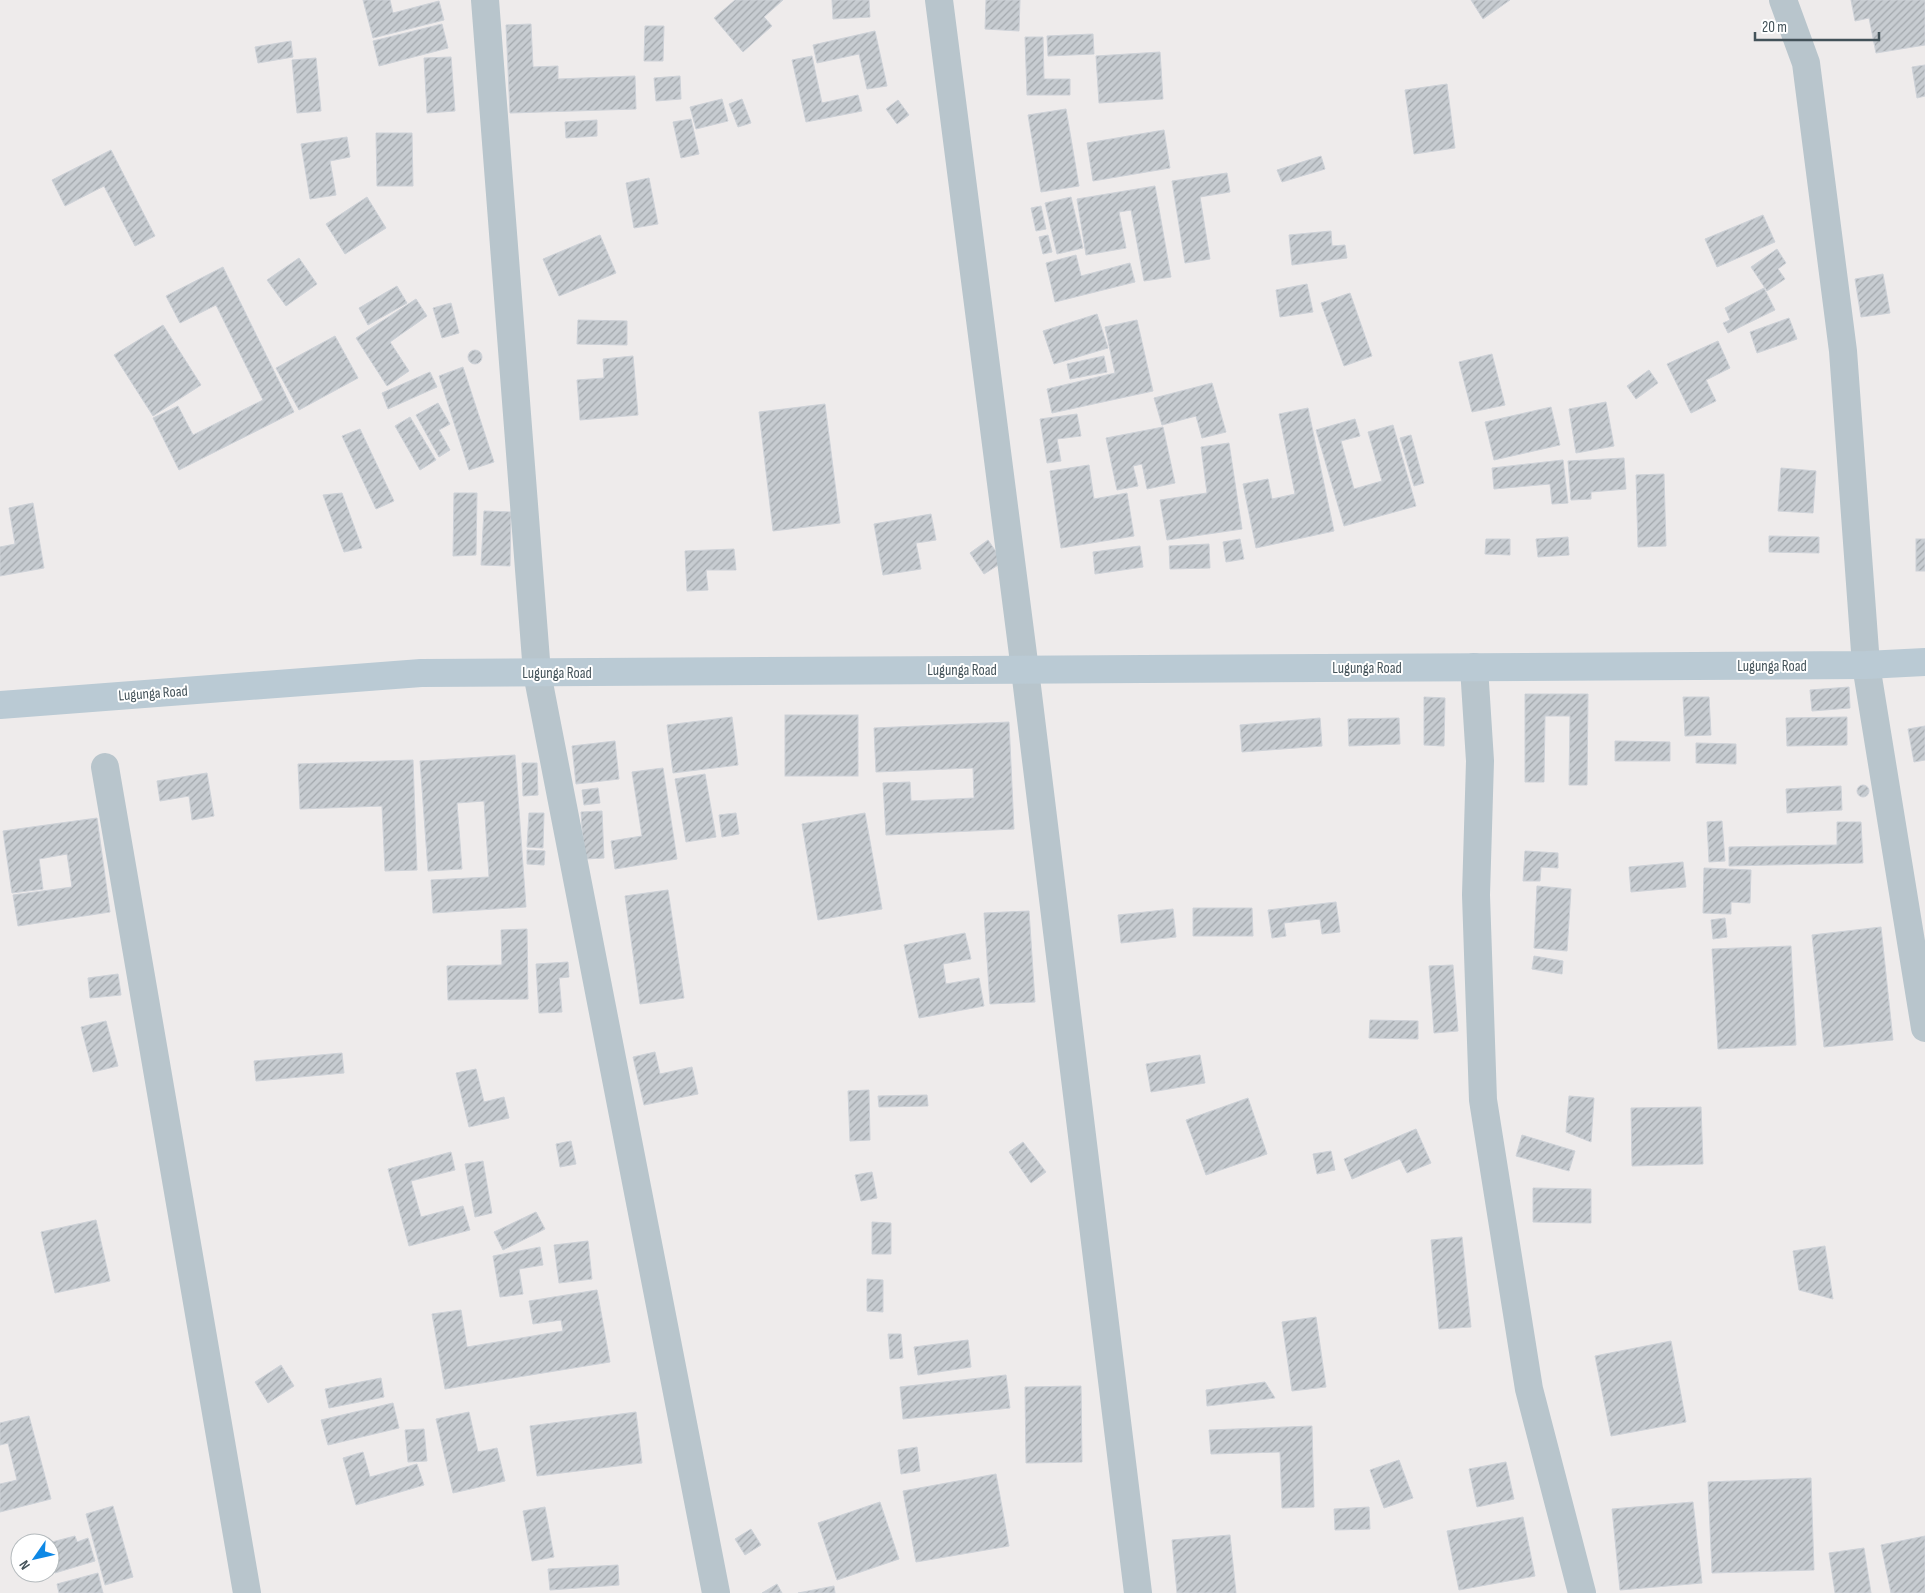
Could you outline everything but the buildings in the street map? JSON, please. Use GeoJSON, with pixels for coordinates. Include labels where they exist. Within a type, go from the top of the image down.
{"type":"FeatureCollection","features":[{"type":"Feature","properties":{"kind":"street"},"geometry":{"type":"LineString","coordinates":[[485,0],[537,673],[716,1593]]}},
{"type":"Feature","properties":{"kind":"street"},"geometry":{"type":"LineString","coordinates":[[940,0],[1025,670],[1138,1593]]}},
{"type":"Feature","properties":{"kind":"street"},"geometry":{"type":"LineString","coordinates":[[1783,0],[1806,63],[1843,351],[1866,665],[1925,1028]]}},
{"type":"Feature","properties":{"kind":"street","name":"Lugunga Road"},"geometry":{"type":"LineString","coordinates":[[0,705],[421,673],[1474,668],[1866,665],[1925,662]]}},
{"type":"Feature","properties":{"kind":"street"},"geometry":{"type":"LineString","coordinates":[[1474,668],[1480,761],[1476,894],[1483,1100],[1529,1389],[1582,1593]]}},
{"type":"Feature","properties":{"kind":"street"},"geometry":{"type":"LineString","coordinates":[[105,767],[247,1593]]}}]}
